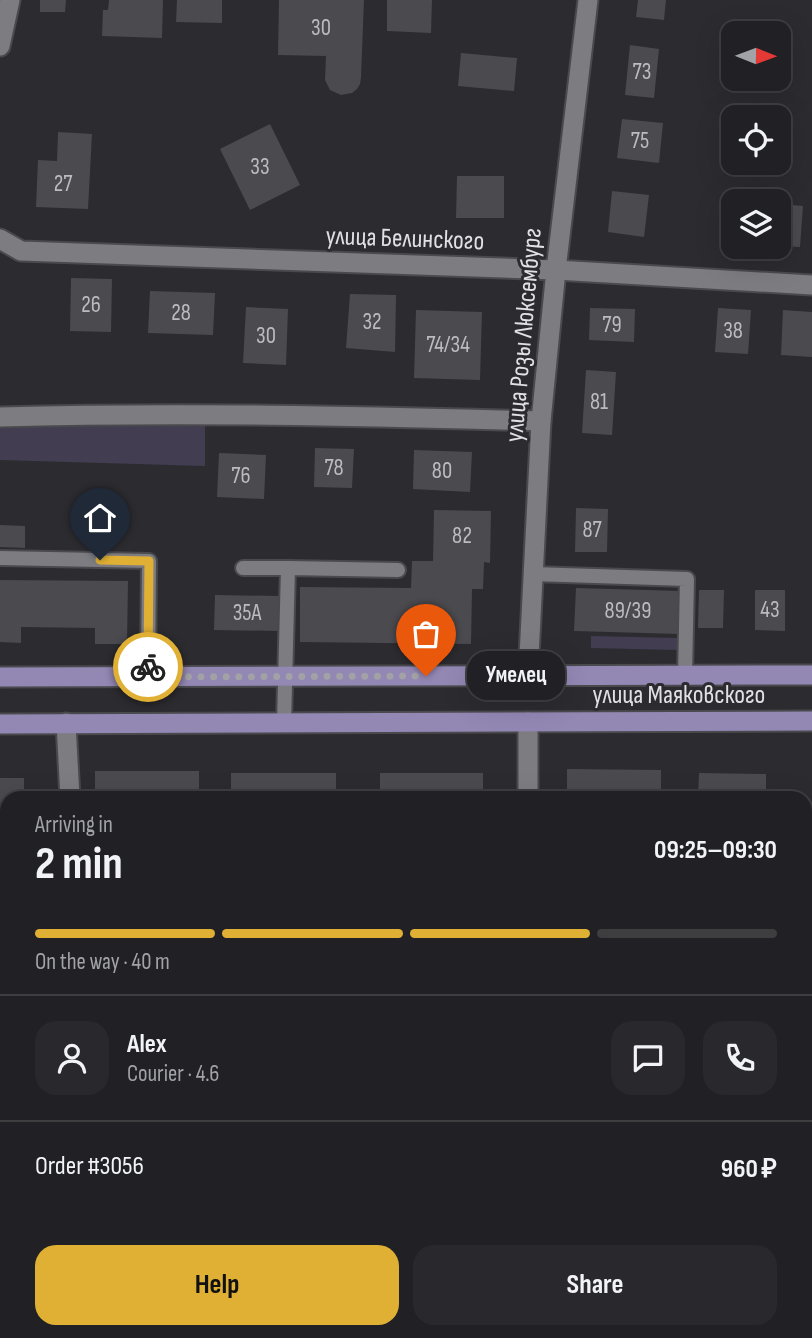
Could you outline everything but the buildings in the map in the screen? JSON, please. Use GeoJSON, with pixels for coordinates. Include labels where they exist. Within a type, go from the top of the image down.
{"type":"FeatureCollection","features":[{"type":"Feature","properties":{"kind":"main road","name":"улица Маяковского"},"geometry":{"type":"LineString","coordinates":[[0,677],[812,675]]}},
{"type":"Feature","properties":{"kind":"main road","name":"улица Маяковского"},"geometry":{"type":"LineString","coordinates":[[0,723],[812,721]]}},
{"type":"Feature","properties":{"kind":"street"},"geometry":{"type":"LineString","coordinates":[[1,34],[10,0]]}},
{"type":"Feature","properties":{"kind":"street","name":"улица Розы Люксембург"},"geometry":{"type":"LineString","coordinates":[[528,676],[541,421],[588,0]]}},
{"type":"Feature","properties":{"kind":"street","name":"улица Белинского"},"geometry":{"type":"LineString","coordinates":[[0,239],[21,251],[556,270],[812,285]]}},
{"type":"Feature","properties":{"kind":"street"},"geometry":{"type":"LineString","coordinates":[[0,417],[289,414],[541,421]]}},
{"type":"Feature","properties":{"kind":"street"},"geometry":{"type":"LineString","coordinates":[[528,722],[528,791]]}},
{"type":"Feature","properties":{"kind":"street"},"geometry":{"type":"LineString","coordinates":[[66,723],[71,791]]}},
{"type":"Feature","properties":{"kind":"lane"},"geometry":{"type":"LineString","coordinates":[[0,558],[149,561],[148,677]]}},
{"type":"Feature","properties":{"kind":"lane"},"geometry":{"type":"LineString","coordinates":[[243,568],[398,570]]}},
{"type":"Feature","properties":{"kind":"lane"},"geometry":{"type":"LineString","coordinates":[[284,723],[288,568]]}},
{"type":"Feature","properties":{"kind":"lane"},"geometry":{"type":"LineString","coordinates":[[533,574],[687,579],[685,675]]}},
{"type":"Feature","properties":{"kind":"shaded area"},"geometry":{"type":"Polygon","coordinates":[[[205,419],[205,466],[0,460],[0,424],[205,419]]]}},
{"type":"Feature","properties":{"kind":"shaded area"},"geometry":{"type":"Polygon","coordinates":[[[591,636],[678,638],[678,650],[591,648],[591,636]]]}},
{"type":"Feature","properties":{"kind":"way so far"},"geometry":{"type":"LineString","coordinates":[[148,667],[148,677],[426,676]]}},
{"type":"Feature","properties":{"kind":"place","name":"Умелец"},"geometry":{"type":"Point","coordinates":[426,676]}},
{"type":"Feature","properties":{"kind":"route"},"geometry":{"type":"LineString","coordinates":[[100,560],[149,561],[148,667]]}}]}
